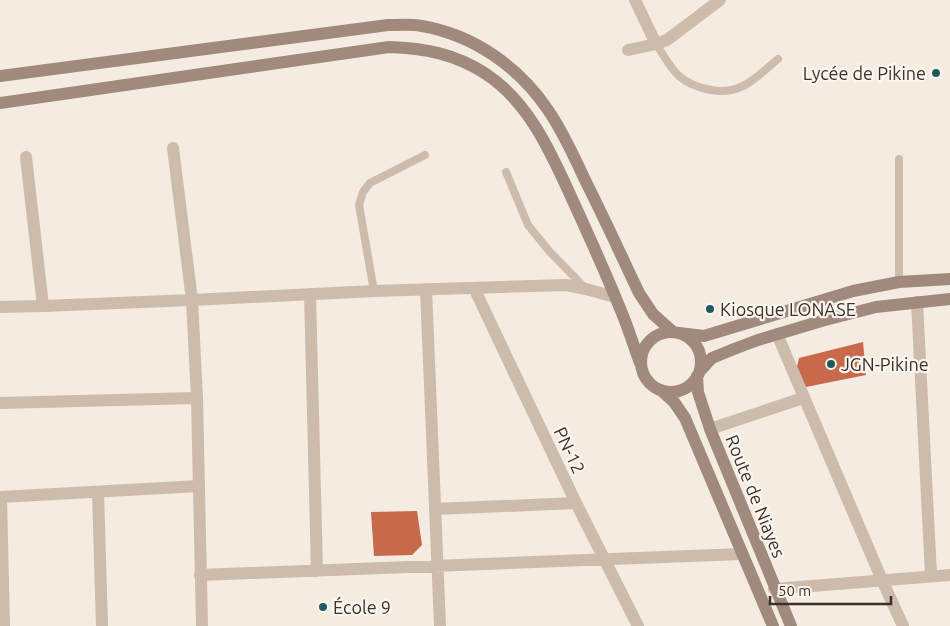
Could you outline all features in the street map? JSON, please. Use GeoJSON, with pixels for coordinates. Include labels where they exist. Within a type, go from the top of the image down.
{"type":"FeatureCollection","features":[{"type":"Feature","properties":{"kind":"main road"},"geometry":{"type":"LineString","coordinates":[[0,76],[388,25],[421,26],[449,32],[472,42],[496,57],[518,74],[541,100],[565,138],[640,293],[653,314],[676,333],[688,338],[699,352],[701,361],[698,374]]}},
{"type":"Feature","properties":{"kind":"main road"},"geometry":{"type":"LineString","coordinates":[[0,103],[389,47],[414,48],[463,61],[487,75],[522,108],[552,156],[589,235],[615,297],[642,372],[654,387],[662,391],[678,392],[686,388],[712,358],[776,334],[876,307],[950,299]]}},
{"type":"Feature","properties":{"kind":"main road"},"geometry":{"type":"LineString","coordinates":[[640,363],[646,344],[654,337],[663,333],[704,336],[853,292],[899,282],[950,279]]}},
{"type":"Feature","properties":{"kind":"main road","name":"Route de Niayes"},"geometry":{"type":"LineString","coordinates":[[698,374],[698,392],[710,429],[774,589],[791,626]]}},
{"type":"Feature","properties":{"kind":"main road","name":"Route de Niayes"},"geometry":{"type":"LineString","coordinates":[[662,391],[674,402],[684,418],[773,626]]}},
{"type":"Feature","properties":{"kind":"street"},"geometry":{"type":"LineString","coordinates":[[635,0],[656,44]]}},
{"type":"Feature","properties":{"kind":"street"},"geometry":{"type":"LineString","coordinates":[[628,50],[667,40],[720,0]]}},
{"type":"Feature","properties":{"kind":"street"},"geometry":{"type":"LineString","coordinates":[[173,148],[192,300],[197,398],[202,626]]}},
{"type":"Feature","properties":{"kind":"street"},"geometry":{"type":"LineString","coordinates":[[26,157],[43,306]]}},
{"type":"Feature","properties":{"kind":"street"},"geometry":{"type":"LineString","coordinates":[[0,306],[192,300],[374,290],[566,286],[586,288],[615,297]]}},
{"type":"Feature","properties":{"kind":"street","name":"PN-12"},"geometry":{"type":"LineString","coordinates":[[474,288],[576,503],[638,626]]}},
{"type":"Feature","properties":{"kind":"street"},"geometry":{"type":"LineString","coordinates":[[426,289],[440,626]]}},
{"type":"Feature","properties":{"kind":"street"},"geometry":{"type":"LineString","coordinates":[[310,294],[317,571]]}},
{"type":"Feature","properties":{"kind":"street"},"geometry":{"type":"LineString","coordinates":[[917,302],[931,575]]}},
{"type":"Feature","properties":{"kind":"street"},"geometry":{"type":"LineString","coordinates":[[776,334],[903,626]]}},
{"type":"Feature","properties":{"kind":"street"},"geometry":{"type":"LineString","coordinates":[[0,403],[197,398]]}},
{"type":"Feature","properties":{"kind":"street"},"geometry":{"type":"LineString","coordinates":[[710,429],[803,398]]}},
{"type":"Feature","properties":{"kind":"street"},"geometry":{"type":"LineString","coordinates":[[4,626],[0,497],[198,486]]}},
{"type":"Feature","properties":{"kind":"street"},"geometry":{"type":"LineString","coordinates":[[98,492],[102,626]]}},
{"type":"Feature","properties":{"kind":"street"},"geometry":{"type":"LineString","coordinates":[[435,509],[576,503]]}},
{"type":"Feature","properties":{"kind":"street"},"geometry":{"type":"LineString","coordinates":[[200,575],[742,554]]}},
{"type":"Feature","properties":{"kind":"street"},"geometry":{"type":"LineString","coordinates":[[774,589],[931,575],[950,575]]}},
{"type":"Feature","properties":{"kind":"lane"},"geometry":{"type":"LineString","coordinates":[[656,44],[679,76],[701,88],[724,93],[746,85],[778,60]]}},
{"type":"Feature","properties":{"kind":"lane"},"geometry":{"type":"LineString","coordinates":[[374,290],[360,205],[363,192],[370,183],[425,156]]}},
{"type":"Feature","properties":{"kind":"lane"},"geometry":{"type":"LineString","coordinates":[[899,159],[899,282]]}},
{"type":"Feature","properties":{"kind":"lane"},"geometry":{"type":"LineString","coordinates":[[506,172],[528,225],[550,252],[586,288]]}},
{"type":"Feature","properties":{"kind":"building","name":"JGN-Pikine"},"geometry":{"type":"Polygon","coordinates":[[[863,342],[866,375],[806,387],[796,371],[799,358],[863,342]]]}},
{"type":"Feature","properties":{"kind":"building"},"geometry":{"type":"Polygon","coordinates":[[[417,511],[422,545],[412,555],[374,556],[371,512],[417,511]]]}},
{"type":"Feature","properties":{"kind":"place","name":"Lycée de Pikine"},"geometry":{"type":"Point","coordinates":[936,73]}},
{"type":"Feature","properties":{"kind":"place","name":"Kiosque LONASE"},"geometry":{"type":"Point","coordinates":[710,309]}},
{"type":"Feature","properties":{"kind":"place","name":"JGN-Pikine"},"geometry":{"type":"Point","coordinates":[831,364]}},
{"type":"Feature","properties":{"kind":"place","name":"École 9"},"geometry":{"type":"Point","coordinates":[323,607]}}]}
